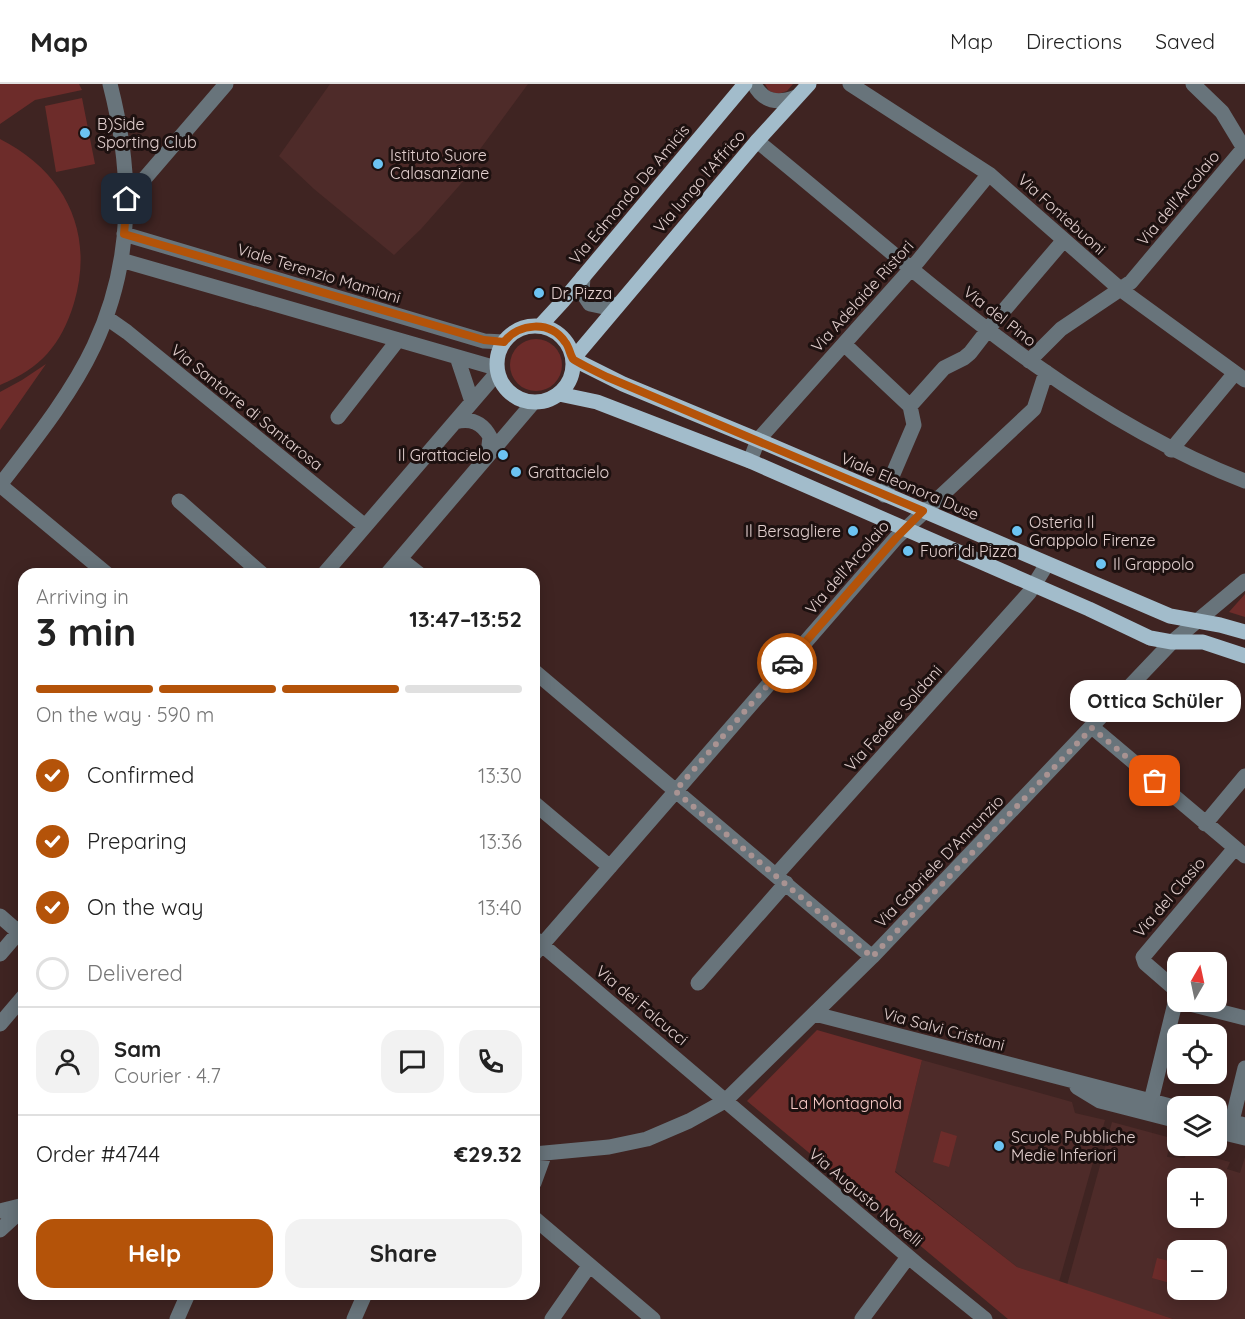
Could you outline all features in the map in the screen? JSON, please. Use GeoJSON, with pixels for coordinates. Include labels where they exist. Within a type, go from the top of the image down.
{"type":"FeatureCollection","features":[{"type":"Feature","properties":{"kind":"main road","name":"Via Edmondo De Amicis"},"geometry":{"type":"LineString","coordinates":[[540,326],[745,84]]}},
{"type":"Feature","properties":{"kind":"main road","name":"Via lungo l'Affrico"},"geometry":{"type":"LineString","coordinates":[[559,394],[570,378],[573,359],[757,141],[809,84]]}},
{"type":"Feature","properties":{"kind":"main road"},"geometry":{"type":"LineString","coordinates":[[573,359],[562,337],[540,326],[519,330],[504,342],[497,357],[497,372],[503,386],[511,394],[525,401],[545,401],[559,394],[597,402],[750,461],[1035,585],[1150,638],[1172,642],[1203,642],[1245,656]]}},
{"type":"Feature","properties":{"kind":"main road","name":"Viale Eleonora Duse"},"geometry":{"type":"LineString","coordinates":[[573,359],[623,384],[1170,616],[1221,625],[1245,632]]}},
{"type":"Feature","properties":{"kind":"street"},"geometry":{"type":"LineString","coordinates":[[100,568],[0,485],[78,377],[94,348],[106,318],[121,260],[127,199],[122,141],[110,84]]}},
{"type":"Feature","properties":{"kind":"street"},"geometry":{"type":"LineString","coordinates":[[127,199],[226,84]]}},
{"type":"Feature","properties":{"kind":"street"},"geometry":{"type":"LineString","coordinates":[[754,84],[762,96],[770,100],[781,102],[796,97]]}},
{"type":"Feature","properties":{"kind":"street","name":"Via Fontebuoni"},"geometry":{"type":"LineString","coordinates":[[850,84],[989,174],[1120,290],[1240,376]]}},
{"type":"Feature","properties":{"kind":"street"},"geometry":{"type":"LineString","coordinates":[[1193,84],[1228,120],[1244,149]]}},
{"type":"Feature","properties":{"kind":"street","name":"Via del Pino"},"geometry":{"type":"LineString","coordinates":[[757,141],[911,270],[1029,361],[1171,450],[1245,482]]}},
{"type":"Feature","properties":{"kind":"street","name":"Via dell'Arcolaio"},"geometry":{"type":"LineString","coordinates":[[1029,361],[1061,329],[1131,282],[1244,149]]}},
{"type":"Feature","properties":{"kind":"street","name":"Via Adelaide Ristori"},"geometry":{"type":"LineString","coordinates":[[758,440],[911,270],[989,174]]}},
{"type":"Feature","properties":{"kind":"street","name":"Viale Terenzio Mamiani"},"geometry":{"type":"LineString","coordinates":[[124,234],[484,340],[504,342]]}},
{"type":"Feature","properties":{"kind":"street"},"geometry":{"type":"LineString","coordinates":[[910,406],[944,368],[968,356],[1063,241]]}},
{"type":"Feature","properties":{"kind":"street"},"geometry":{"type":"LineString","coordinates":[[121,260],[489,366],[497,372],[329,568]]}},
{"type":"Feature","properties":{"kind":"street"},"geometry":{"type":"LineString","coordinates":[[583,277],[582,292],[590,304],[604,307],[618,304]]}},
{"type":"Feature","properties":{"kind":"street","name":"Via Santorre di Santarosa"},"geometry":{"type":"LineString","coordinates":[[106,318],[128,332],[364,526]]}},
{"type":"Feature","properties":{"kind":"street"},"geometry":{"type":"LineString","coordinates":[[338,417],[398,340]]}},
{"type":"Feature","properties":{"kind":"street"},"geometry":{"type":"LineString","coordinates":[[844,344],[910,406],[914,425],[884,495]]}},
{"type":"Feature","properties":{"kind":"street"},"geometry":{"type":"LineString","coordinates":[[457,357],[472,402]]}},
{"type":"Feature","properties":{"kind":"street","name":"Via dell'Arcolaio"},"geometry":{"type":"LineString","coordinates":[[540,943],[610,867],[905,529],[1034,409],[1046,372]]}},
{"type":"Feature","properties":{"kind":"street"},"geometry":{"type":"LineString","coordinates":[[1171,450],[1240,376]]}},
{"type":"Feature","properties":{"kind":"street"},"geometry":{"type":"LineString","coordinates":[[392,568],[533,402]]}},
{"type":"Feature","properties":{"kind":"street"},"geometry":{"type":"LineString","coordinates":[[454,422],[471,421],[482,425],[490,437],[488,454]]}},
{"type":"Feature","properties":{"kind":"street"},"geometry":{"type":"LineString","coordinates":[[750,461],[758,440]]}},
{"type":"Feature","properties":{"kind":"street"},"geometry":{"type":"LineString","coordinates":[[179,501],[255,568]]}},
{"type":"Feature","properties":{"kind":"street"},"geometry":{"type":"LineString","coordinates":[[400,559],[411,568]]}},
{"type":"Feature","properties":{"kind":"street"},"geometry":{"type":"LineString","coordinates":[[1035,585],[1047,564]]}},
{"type":"Feature","properties":{"kind":"street","name":"Via Gabriele D'Annunzio"},"geometry":{"type":"LineString","coordinates":[[540,1154],[609,1147],[647,1138],[689,1121],[725,1101],[872,957],[1172,642],[1245,581]]}},
{"type":"Feature","properties":{"kind":"street","name":"Via Fedele Soldani"},"geometry":{"type":"LineString","coordinates":[[698,983],[781,879],[1035,585]]}},
{"type":"Feature","properties":{"kind":"street"},"geometry":{"type":"LineString","coordinates":[[540,676],[872,957]]}},
{"type":"Feature","properties":{"kind":"street"},"geometry":{"type":"LineString","coordinates":[[1092,728],[1240,852]]}},
{"type":"Feature","properties":{"kind":"street"},"geometry":{"type":"LineString","coordinates":[[1205,824],[1245,776]]}},
{"type":"Feature","properties":{"kind":"street"},"geometry":{"type":"LineString","coordinates":[[540,808],[610,867]]}},
{"type":"Feature","properties":{"kind":"street","name":"Via del Clasio"},"geometry":{"type":"LineString","coordinates":[[1167,983],[1145,963],[1142,959],[1144,954],[1240,852]]}},
{"type":"Feature","properties":{"kind":"street"},"geometry":{"type":"LineString","coordinates":[[0,916],[18,929]]}},
{"type":"Feature","properties":{"kind":"street"},"geometry":{"type":"LineString","coordinates":[[0,954],[18,936]]}},
{"type":"Feature","properties":{"kind":"street","name":"Via dei Falcucci"},"geometry":{"type":"LineString","coordinates":[[540,948],[725,1101]]}},
{"type":"Feature","properties":{"kind":"street"},"geometry":{"type":"LineString","coordinates":[[0,1024],[18,1003]]}},
{"type":"Feature","properties":{"kind":"street"},"geometry":{"type":"LineString","coordinates":[[1151,1101],[1176,1012]]}},
{"type":"Feature","properties":{"kind":"street"},"geometry":{"type":"LineString","coordinates":[[1222,1012],[1245,1018]]}},
{"type":"Feature","properties":{"kind":"street","name":"Via Salvi Cristiani"},"geometry":{"type":"LineString","coordinates":[[815,1014],[1167,1105]]}},
{"type":"Feature","properties":{"kind":"street"},"geometry":{"type":"LineString","coordinates":[[1238,1123],[1245,1068]]}},
{"type":"Feature","properties":{"kind":"street","name":"Via Salvi Cristiani"},"geometry":{"type":"LineString","coordinates":[[1064,1079],[1100,1101],[1167,1118]]}},
{"type":"Feature","properties":{"kind":"street","name":"Via Augusto Novelli"},"geometry":{"type":"LineString","coordinates":[[725,1101],[908,1257],[985,1319]]}},
{"type":"Feature","properties":{"kind":"street"},"geometry":{"type":"LineString","coordinates":[[1227,1134],[1245,1138]]}},
{"type":"Feature","properties":{"kind":"street"},"geometry":{"type":"LineString","coordinates":[[0,1211],[18,1207]]}},
{"type":"Feature","properties":{"kind":"street"},"geometry":{"type":"LineString","coordinates":[[0,1230],[18,1212]]}},
{"type":"Feature","properties":{"kind":"street"},"geometry":{"type":"LineString","coordinates":[[540,1223],[653,1319]]}},
{"type":"Feature","properties":{"kind":"street"},"geometry":{"type":"LineString","coordinates":[[862,1319],[908,1257]]}},
{"type":"Feature","properties":{"kind":"street"},"geometry":{"type":"LineString","coordinates":[[552,1319],[589,1266]]}},
{"type":"Feature","properties":{"kind":"street"},"geometry":{"type":"LineString","coordinates":[[177,1319],[185,1300]]}},
{"type":"Feature","properties":{"kind":"street"},"geometry":{"type":"LineString","coordinates":[[354,1319],[362,1300]]}},
{"type":"Feature","properties":{"kind":"shaded area","name":"Istituto Suore Calasanziane"},"geometry":{"type":"Polygon","coordinates":[[[330,84],[528,84],[461,175],[466,178],[421,229],[394,255],[314,189],[279,156],[330,84]]]}},
{"type":"Feature","properties":{"kind":"shaded area","name":"Scuole Pubbliche Medie Inferiori"},"geometry":{"type":"Polygon","coordinates":[[[922,1060],[1072,1102],[1075,1113],[1105,1120],[1059,1282],[1017,1267],[895,1171],[922,1060]]]}},
{"type":"Feature","properties":{"kind":"shaded area"},"geometry":{"type":"Polygon","coordinates":[[[1112,1122],[1167,1137],[1167,1157],[1208,1156],[1230,1162],[1227,1169],[1240,1173],[1245,1157],[1245,1319],[1173,1319],[1067,1285],[1112,1122]]]}},
{"type":"Feature","properties":{"kind":"green space"},"geometry":{"type":"Polygon","coordinates":[[[0,84],[79,84],[82,90],[35,100],[0,124],[0,84]]]}},
{"type":"Feature","properties":{"kind":"green space"},"geometry":{"type":"Polygon","coordinates":[[[765,84],[793,84],[787,91],[778,94],[769,91],[765,84]]]}},
{"type":"Feature","properties":{"kind":"green space"},"geometry":{"type":"Polygon","coordinates":[[[82,98],[95,164],[56,172],[45,106],[82,98]]]}},
{"type":"Feature","properties":{"kind":"green space"},"geometry":{"type":"Polygon","coordinates":[[[0,139],[23,153],[58,187],[77,229],[80,277],[69,318],[56,343],[38,363],[0,385],[0,139]]]}},
{"type":"Feature","properties":{"kind":"green space"},"geometry":{"type":"Polygon","coordinates":[[[536,339],[546,341],[554,347],[560,355],[562,365],[560,375],[554,383],[546,389],[536,391],[526,389],[518,383],[512,375],[510,365],[512,355],[518,347],[526,341],[536,339]]]}},
{"type":"Feature","properties":{"kind":"green space"},"geometry":{"type":"Polygon","coordinates":[[[46,364],[0,430],[0,392],[46,364]]]}},
{"type":"Feature","properties":{"kind":"green space"},"geometry":{"type":"Polygon","coordinates":[[[1245,594],[1245,617],[1229,612],[1245,594]]]}},
{"type":"Feature","properties":{"kind":"green space","name":"La Montagnola"},"geometry":{"type":"Polygon","coordinates":[[[817,1030],[922,1060],[895,1172],[1017,1267],[1173,1319],[1008,1319],[747,1101],[817,1030]]]}},
{"type":"Feature","properties":{"kind":"green space"},"geometry":{"type":"Polygon","coordinates":[[[941,1131],[957,1136],[949,1167],[933,1162],[941,1131]]]}},
{"type":"Feature","properties":{"kind":"green space"},"geometry":{"type":"Polygon","coordinates":[[[1157,1258],[1167,1260],[1167,1282],[1152,1278],[1157,1258]]]}},
{"type":"Feature","properties":{"kind":"way so far"},"geometry":{"type":"LineString","coordinates":[[787,663],[675,791],[872,957],[1092,728],[1155,781]]}},
{"type":"Feature","properties":{"kind":"place","name":"B)Side Sporting Club"},"geometry":{"type":"Point","coordinates":[85,133]}},
{"type":"Feature","properties":{"kind":"place","name":"Istituto Suore Calasanziane"},"geometry":{"type":"Point","coordinates":[378,164]}},
{"type":"Feature","properties":{"kind":"place","name":"Dr. Pizza"},"geometry":{"type":"Point","coordinates":[539,293]}},
{"type":"Feature","properties":{"kind":"place","name":"Il Grattacielo"},"geometry":{"type":"Point","coordinates":[503,455]}},
{"type":"Feature","properties":{"kind":"place","name":"Grattacielo"},"geometry":{"type":"Point","coordinates":[516,472]}},
{"type":"Feature","properties":{"kind":"place","name":"Il Bersagliere"},"geometry":{"type":"Point","coordinates":[853,531]}},
{"type":"Feature","properties":{"kind":"place","name":"Osteria Il Grappolo Firenze"},"geometry":{"type":"Point","coordinates":[1017,531]}},
{"type":"Feature","properties":{"kind":"place","name":"Fuori di Pizza"},"geometry":{"type":"Point","coordinates":[908,551]}},
{"type":"Feature","properties":{"kind":"place","name":"Il Grappolo"},"geometry":{"type":"Point","coordinates":[1101,564]}},
{"type":"Feature","properties":{"kind":"place","name":"Ottica Schüler"},"geometry":{"type":"Point","coordinates":[1155,781]}},
{"type":"Feature","properties":{"kind":"place","name":"Scuole Pubbliche Medie Inferiori"},"geometry":{"type":"Point","coordinates":[999,1146]}},
{"type":"Feature","properties":{"kind":"route"},"geometry":{"type":"LineString","coordinates":[[127,199],[124,234],[484,340],[504,342],[513,333],[526,327],[547,328],[562,337],[573,359],[607,377],[923,511],[896,538],[787,663]]}}]}
